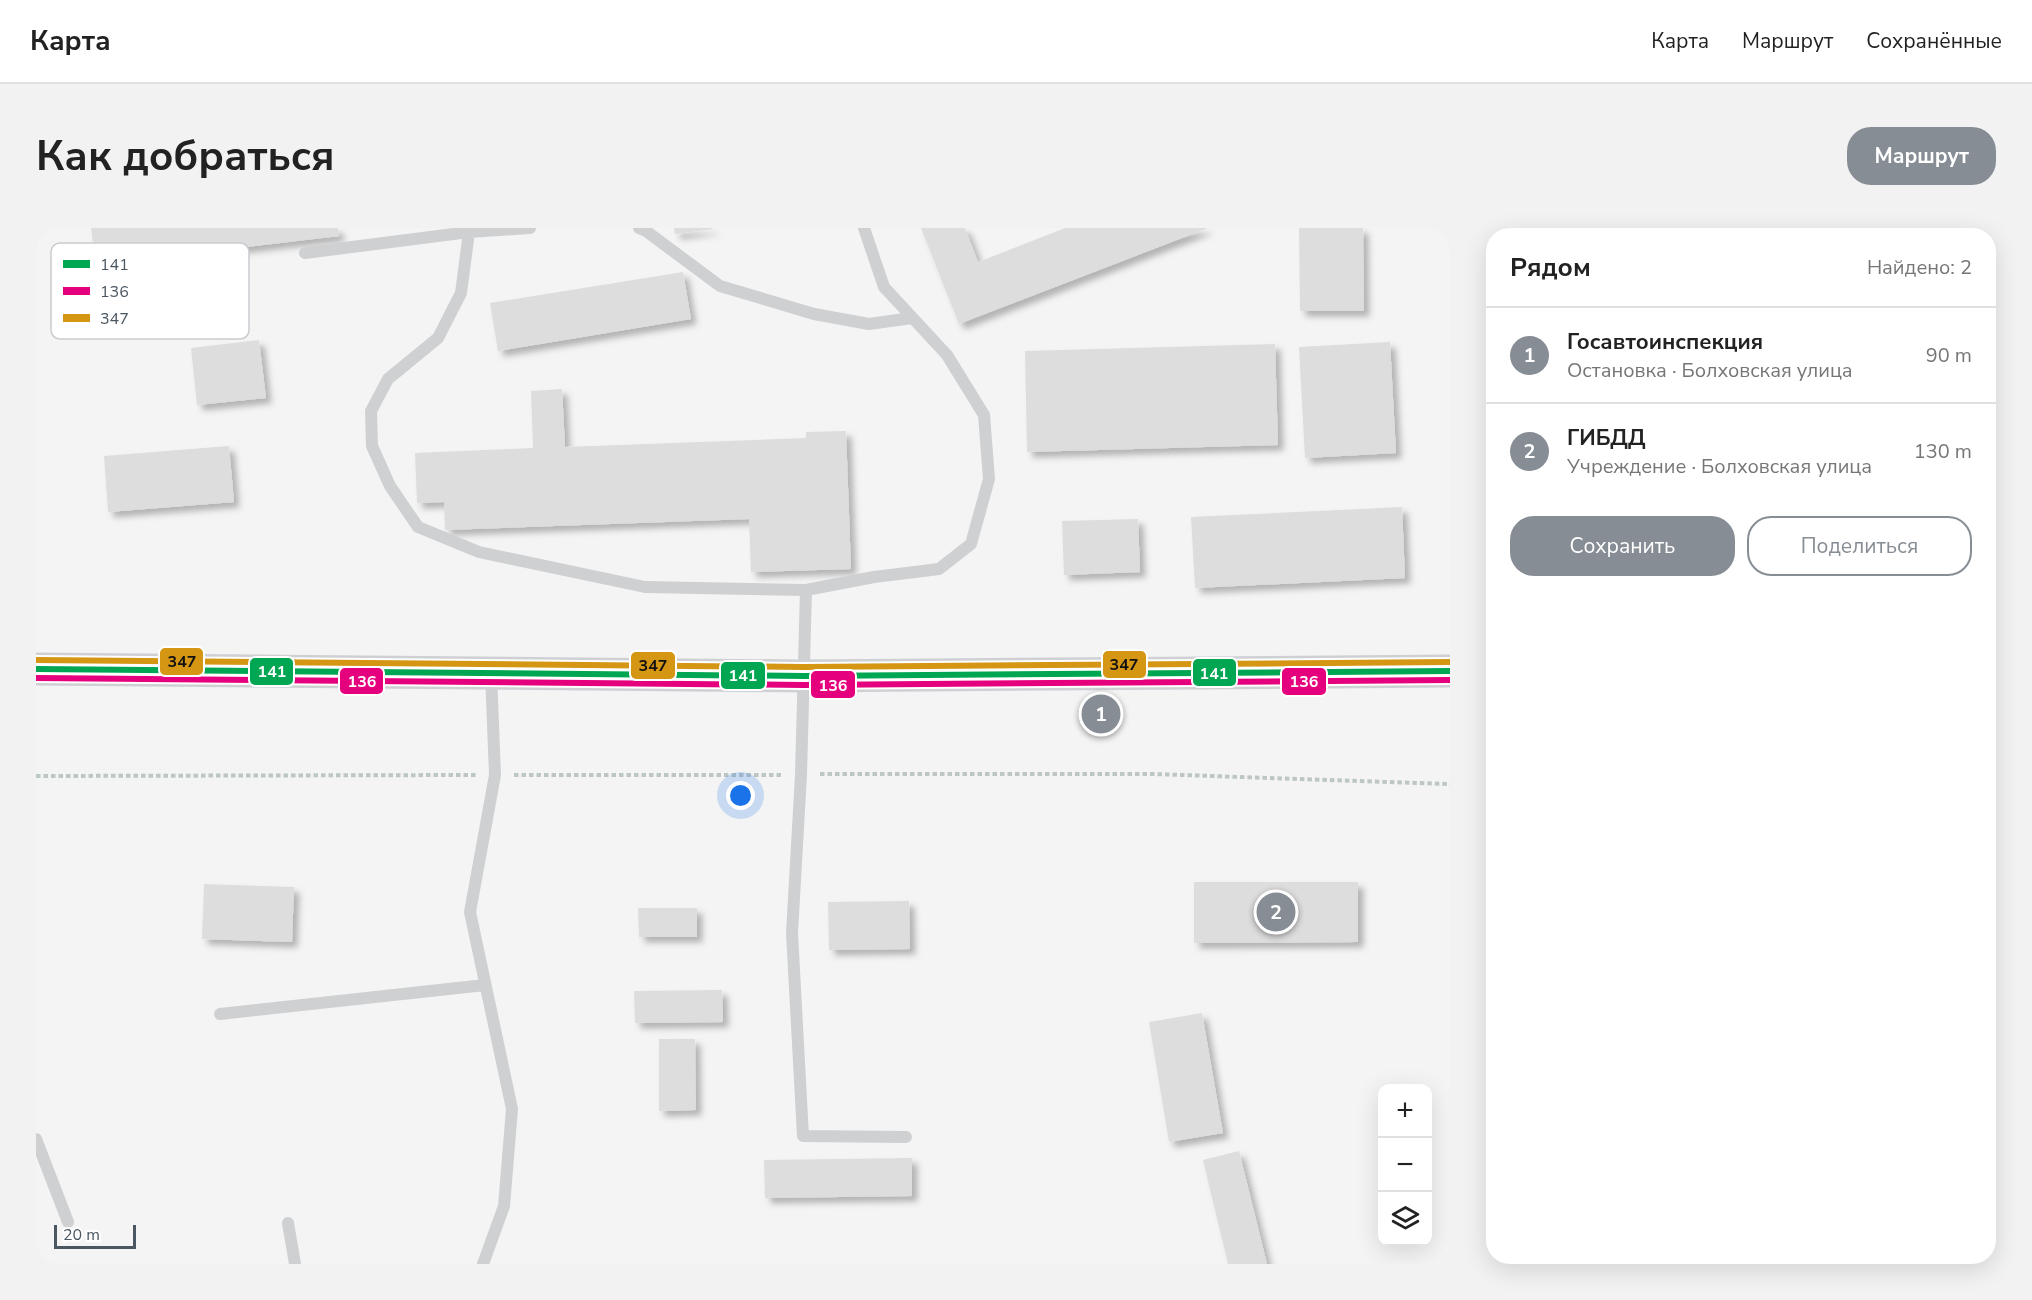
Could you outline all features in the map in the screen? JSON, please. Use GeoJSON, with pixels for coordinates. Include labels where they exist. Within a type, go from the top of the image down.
{"type":"FeatureCollection","features":[{"type":"Feature","properties":{"kind":"main road"},"geometry":{"type":"LineString","coordinates":[[36,669],[804,676],[1450,671]]}},
{"type":"Feature","properties":{"kind":"lane"},"geometry":{"type":"LineString","coordinates":[[305,253],[469,230],[530,228]]}},
{"type":"Feature","properties":{"kind":"lane"},"geometry":{"type":"LineString","coordinates":[[639,228],[720,286],[814,314],[869,324],[912,318]]}},
{"type":"Feature","properties":{"kind":"lane"},"geometry":{"type":"LineString","coordinates":[[469,230],[461,293],[438,338],[388,379],[371,411],[372,446],[390,486],[418,527],[479,552],[645,587],[806,590],[874,577],[939,569],[971,544],[989,479],[984,415],[947,355],[884,287],[864,228]]}},
{"type":"Feature","properties":{"kind":"lane"},"geometry":{"type":"LineString","coordinates":[[806,590],[801,774],[792,933],[803,1137],[906,1137]]}},
{"type":"Feature","properties":{"kind":"lane"},"geometry":{"type":"LineString","coordinates":[[483,1264],[504,1206],[512,1109],[470,912],[495,775],[491,674]]}},
{"type":"Feature","properties":{"kind":"lane"},"geometry":{"type":"LineString","coordinates":[[220,1014],[485,985]]}},
{"type":"Feature","properties":{"kind":"lane"},"geometry":{"type":"LineString","coordinates":[[36,1139],[68,1222]]}},
{"type":"Feature","properties":{"kind":"lane"},"geometry":{"type":"LineString","coordinates":[[288,1223],[295,1264]]}},
{"type":"Feature","properties":{"kind":"path"},"geometry":{"type":"LineString","coordinates":[[36,776],[1151,774],[1450,783]]}},
{"type":"Feature","properties":{"kind":"building"},"geometry":{"type":"Polygon","coordinates":[[[91,228],[338,228],[339,236],[249,247],[249,243],[93,243],[91,228]]]}},
{"type":"Feature","properties":{"kind":"building"},"geometry":{"type":"Polygon","coordinates":[[[674,228],[712,228],[713,229],[675,234],[674,228]]]}},
{"type":"Feature","properties":{"kind":"building"},"geometry":{"type":"Polygon","coordinates":[[[921,228],[965,228],[978,262],[1065,228],[1208,228],[959,324],[921,228]]]}},
{"type":"Feature","properties":{"kind":"building"},"geometry":{"type":"Polygon","coordinates":[[[1299,228],[1363,228],[1364,311],[1300,311],[1299,228]]]}},
{"type":"Feature","properties":{"kind":"building"},"geometry":{"type":"Polygon","coordinates":[[[683,272],[691,319],[498,351],[490,303],[683,272]]]}},
{"type":"Feature","properties":{"kind":"building"},"geometry":{"type":"Polygon","coordinates":[[[259,340],[266,398],[197,405],[191,348],[259,340]]]}},
{"type":"Feature","properties":{"kind":"building"},"geometry":{"type":"Polygon","coordinates":[[[1390,342],[1396,453],[1305,458],[1299,347],[1390,342]]]}},
{"type":"Feature","properties":{"kind":"building"},"geometry":{"type":"Polygon","coordinates":[[[1275,344],[1278,445],[1027,452],[1025,351],[1275,344]]]}},
{"type":"Feature","properties":{"kind":"building"},"geometry":{"type":"Polygon","coordinates":[[[562,389],[565,447],[806,438],[806,432],[846,431],[851,569],[751,572],[749,519],[445,530],[444,502],[417,503],[415,453],[533,448],[531,391],[562,389]]]}},
{"type":"Feature","properties":{"kind":"building"},"geometry":{"type":"Polygon","coordinates":[[[229,446],[234,502],[108,512],[104,456],[229,446]]]}},
{"type":"Feature","properties":{"kind":"building"},"geometry":{"type":"Polygon","coordinates":[[[1402,507],[1405,578],[1195,588],[1191,517],[1402,507]]]}},
{"type":"Feature","properties":{"kind":"building"},"geometry":{"type":"Polygon","coordinates":[[[1138,519],[1140,572],[1064,575],[1062,521],[1138,519]]]}},
{"type":"Feature","properties":{"kind":"building"},"geometry":{"type":"Polygon","coordinates":[[[1194,882],[1358,882],[1358,942],[1194,943],[1194,882]]]}},
{"type":"Feature","properties":{"kind":"building"},"geometry":{"type":"Polygon","coordinates":[[[204,884],[294,887],[292,942],[202,939],[204,884]]]}},
{"type":"Feature","properties":{"kind":"building"},"geometry":{"type":"Polygon","coordinates":[[[909,901],[910,949],[829,950],[828,902],[909,901]]]}},
{"type":"Feature","properties":{"kind":"building"},"geometry":{"type":"Polygon","coordinates":[[[638,908],[697,908],[697,937],[639,937],[638,908]]]}},
{"type":"Feature","properties":{"kind":"building"},"geometry":{"type":"Polygon","coordinates":[[[722,990],[723,1022],[635,1023],[634,991],[722,990]]]}},
{"type":"Feature","properties":{"kind":"building"},"geometry":{"type":"Polygon","coordinates":[[[1202,1013],[1223,1133],[1169,1142],[1149,1022],[1202,1013]]]}},
{"type":"Feature","properties":{"kind":"building"},"geometry":{"type":"Polygon","coordinates":[[[659,1039],[695,1039],[696,1110],[659,1111],[659,1039]]]}},
{"type":"Feature","properties":{"kind":"building"},"geometry":{"type":"Polygon","coordinates":[[[1239,1151],[1267,1264],[1228,1264],[1203,1160],[1239,1151]]]}},
{"type":"Feature","properties":{"kind":"building"},"geometry":{"type":"Polygon","coordinates":[[[912,1158],[912,1196],[765,1198],[764,1160],[912,1158]]]}},
{"type":"Feature","properties":{"kind":"transit line","name":"347"},"geometry":{"type":"LineString","coordinates":[[36,660],[804,667],[1450,662]]}},
{"type":"Feature","properties":{"kind":"transit line","name":"141"},"geometry":{"type":"LineString","coordinates":[[36,669],[804,676],[1450,671]]}},
{"type":"Feature","properties":{"kind":"transit line","name":"136"},"geometry":{"type":"LineString","coordinates":[[36,678],[804,685],[1450,680]]}},
{"type":"Feature","properties":{"kind":"place","name":"Госавтоинспекция"},"geometry":{"type":"Point","coordinates":[1101,714]}},
{"type":"Feature","properties":{"kind":"place","name":"ГИБДД"},"geometry":{"type":"Point","coordinates":[1276,912]}}]}
